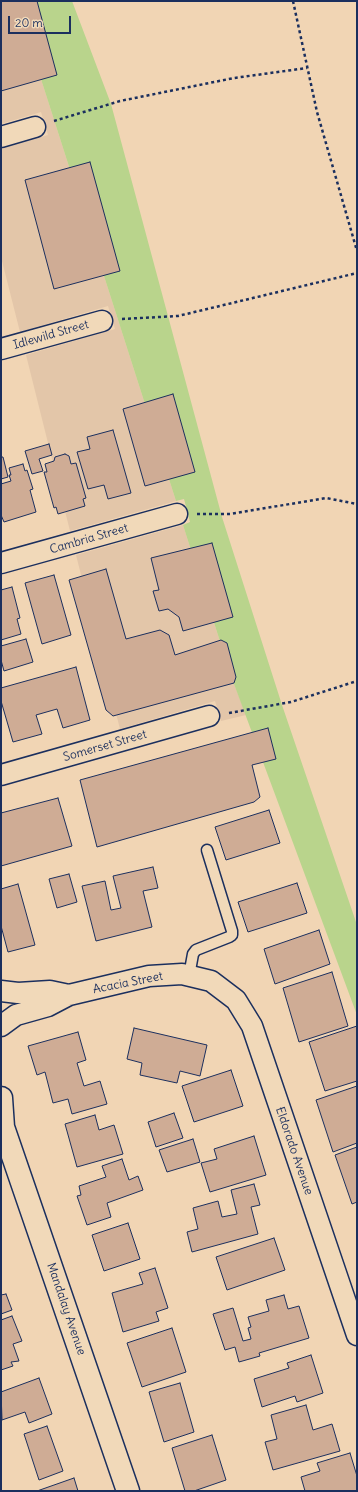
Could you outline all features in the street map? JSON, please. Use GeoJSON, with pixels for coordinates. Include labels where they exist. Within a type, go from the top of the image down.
{"type":"FeatureCollection","features":[{"type":"Feature","properties":{"kind":"street"},"geometry":{"type":"LineString","coordinates":[[1,137],[35,127]]}},
{"type":"Feature","properties":{"kind":"street","name":"Idlewild Street"},"geometry":{"type":"LineString","coordinates":[[1,349],[102,321]]}},
{"type":"Feature","properties":{"kind":"street","name":"Cambria Street"},"geometry":{"type":"LineString","coordinates":[[1,563],[177,514]]}},
{"type":"Feature","properties":{"kind":"street","name":"Somerset Street"},"geometry":{"type":"LineString","coordinates":[[1,775],[209,716]]}},
{"type":"Feature","properties":{"kind":"street","name":"Acacia Street"},"geometry":{"type":"LineString","coordinates":[[1,1026],[16,1015],[48,1006],[69,995],[150,976],[182,974],[211,981]]}},
{"type":"Feature","properties":{"kind":"street","name":"Eldorado Avenue"},"geometry":{"type":"LineString","coordinates":[[211,981],[236,1000],[252,1026],[357,1334]]}},
{"type":"Feature","properties":{"kind":"street","name":"Acacia Street"},"geometry":{"type":"LineString","coordinates":[[1,991],[18,993],[50,991],[69,995]]}},
{"type":"Feature","properties":{"kind":"street","name":"Mandalay Avenue"},"geometry":{"type":"LineString","coordinates":[[1,1098],[2,1125],[128,1491]]}},
{"type":"Feature","properties":{"kind":"lane"},"geometry":{"type":"LineString","coordinates":[[189,976],[193,954],[196,950],[232,935],[207,850]]}},
{"type":"Feature","properties":{"kind":"path"},"geometry":{"type":"LineString","coordinates":[[293,1],[317,112],[357,251]]}},
{"type":"Feature","properties":{"kind":"path"},"geometry":{"type":"LineString","coordinates":[[35,127],[120,101],[234,78],[307,68]]}},
{"type":"Feature","properties":{"kind":"path"},"geometry":{"type":"LineString","coordinates":[[102,321],[178,316],[357,273]]}},
{"type":"Feature","properties":{"kind":"path"},"geometry":{"type":"LineString","coordinates":[[177,514],[230,514],[326,498],[357,504]]}},
{"type":"Feature","properties":{"kind":"path"},"geometry":{"type":"LineString","coordinates":[[209,716],[291,702],[357,681]]}},
{"type":"Feature","properties":{"kind":"shaded area"},"geometry":{"type":"Polygon","coordinates":[[[1,1],[16,1],[176,501],[70,531],[26,355],[115,329],[108,306],[20,332],[1,257],[1,149],[48,135],[41,112],[1,124],[1,1]]]}},
{"type":"Feature","properties":{"kind":"shaded area"},"geometry":{"type":"Polygon","coordinates":[[[183,525],[231,676],[246,715],[221,721],[215,701],[120,729],[76,555],[183,525]]]}},
{"type":"Feature","properties":{"kind":"green space"},"geometry":{"type":"Polygon","coordinates":[[[16,1],[72,1],[111,104],[222,517],[282,705],[357,925],[357,1015],[231,676],[183,525],[190,522],[184,499],[176,501],[16,1]]]}},
{"type":"Feature","properties":{"kind":"building"},"geometry":{"type":"Polygon","coordinates":[[[1,1],[37,1],[57,75],[1,91],[1,1]]]}},
{"type":"Feature","properties":{"kind":"building"},"geometry":{"type":"Polygon","coordinates":[[[90,162],[120,271],[54,289],[25,180],[90,162]]]}},
{"type":"Feature","properties":{"kind":"building"},"geometry":{"type":"Polygon","coordinates":[[[173,394],[195,472],[145,486],[123,409],[173,394]]]}},
{"type":"Feature","properties":{"kind":"building"},"geometry":{"type":"Polygon","coordinates":[[[113,430],[131,493],[108,499],[104,485],[88,489],[77,452],[90,449],[87,437],[113,430]]]}},
{"type":"Feature","properties":{"kind":"building"},"geometry":{"type":"Polygon","coordinates":[[[49,444],[52,455],[39,459],[43,471],[32,474],[25,451],[49,444]]]}},
{"type":"Feature","properties":{"kind":"building"},"geometry":{"type":"Polygon","coordinates":[[[65,454],[69,456],[71,464],[76,463],[86,498],[83,499],[85,506],[58,514],[56,507],[54,508],[44,472],[47,472],[45,464],[54,461],[55,457],[65,454]]]}},
{"type":"Feature","properties":{"kind":"building"},"geometry":{"type":"Polygon","coordinates":[[[1,457],[3,457],[8,477],[1,479],[1,457]]]}},
{"type":"Feature","properties":{"kind":"building"},"geometry":{"type":"Polygon","coordinates":[[[23,464],[25,471],[27,470],[33,489],[30,490],[36,512],[4,522],[1,515],[1,484],[11,481],[9,468],[23,464]]]}},
{"type":"Feature","properties":{"kind":"building"},"geometry":{"type":"Polygon","coordinates":[[[212,543],[233,617],[183,631],[179,617],[168,609],[159,611],[153,591],[159,590],[151,558],[212,543]]]}},
{"type":"Feature","properties":{"kind":"building"},"geometry":{"type":"Polygon","coordinates":[[[106,569],[126,639],[160,630],[169,635],[175,655],[221,640],[227,643],[236,677],[234,683],[113,716],[106,710],[69,580],[106,569]]]}},
{"type":"Feature","properties":{"kind":"building"},"geometry":{"type":"Polygon","coordinates":[[[54,575],[71,635],[42,644],[25,583],[54,575]]]}},
{"type":"Feature","properties":{"kind":"building"},"geometry":{"type":"Polygon","coordinates":[[[12,587],[20,618],[17,619],[21,634],[1,640],[1,590],[12,587]]]}},
{"type":"Feature","properties":{"kind":"building"},"geometry":{"type":"Polygon","coordinates":[[[26,639],[33,662],[4,671],[1,660],[1,646],[26,639]]]}},
{"type":"Feature","properties":{"kind":"building"},"geometry":{"type":"Polygon","coordinates":[[[76,667],[90,720],[63,728],[57,709],[36,715],[42,734],[13,742],[1,701],[1,688],[76,667]]]}},
{"type":"Feature","properties":{"kind":"building"},"geometry":{"type":"Polygon","coordinates":[[[268,728],[276,759],[252,765],[260,797],[254,802],[97,847],[80,780],[268,728]]]}},
{"type":"Feature","properties":{"kind":"building"},"geometry":{"type":"Polygon","coordinates":[[[58,798],[72,846],[1,866],[1,813],[58,798]]]}},
{"type":"Feature","properties":{"kind":"building"},"geometry":{"type":"Polygon","coordinates":[[[269,810],[280,843],[226,860],[215,827],[269,810]]]}},
{"type":"Feature","properties":{"kind":"building"},"geometry":{"type":"Polygon","coordinates":[[[153,867],[158,888],[143,891],[152,927],[96,941],[82,886],[105,881],[111,910],[121,908],[113,876],[153,867]]]}},
{"type":"Feature","properties":{"kind":"building"},"geometry":{"type":"Polygon","coordinates":[[[69,874],[77,902],[57,908],[49,879],[69,874]]]}},
{"type":"Feature","properties":{"kind":"building"},"geometry":{"type":"Polygon","coordinates":[[[297,883],[307,913],[248,932],[238,902],[297,883]]]}},
{"type":"Feature","properties":{"kind":"building"},"geometry":{"type":"Polygon","coordinates":[[[18,884],[35,945],[8,952],[1,926],[1,889],[18,884]]]}},
{"type":"Feature","properties":{"kind":"building"},"geometry":{"type":"Polygon","coordinates":[[[319,930],[330,964],[275,984],[264,949],[319,930]]]}},
{"type":"Feature","properties":{"kind":"building"},"geometry":{"type":"Polygon","coordinates":[[[332,972],[348,1026],[299,1042],[283,988],[332,972]]]}},
{"type":"Feature","properties":{"kind":"building"},"geometry":{"type":"Polygon","coordinates":[[[357,1026],[357,1081],[325,1091],[309,1042],[357,1026]]]}},
{"type":"Feature","properties":{"kind":"building"},"geometry":{"type":"Polygon","coordinates":[[[134,1028],[207,1045],[200,1076],[180,1071],[177,1083],[140,1075],[142,1063],[127,1059],[134,1028]]]}},
{"type":"Feature","properties":{"kind":"building"},"geometry":{"type":"Polygon","coordinates":[[[78,1032],[86,1060],[77,1063],[84,1086],[100,1081],[107,1104],[72,1114],[68,1099],[53,1103],[45,1072],[37,1075],[28,1046],[78,1032]]]}},
{"type":"Feature","properties":{"kind":"building"},"geometry":{"type":"Polygon","coordinates":[[[231,1070],[243,1106],[194,1122],[182,1086],[231,1070]]]}},
{"type":"Feature","properties":{"kind":"building"},"geometry":{"type":"Polygon","coordinates":[[[357,1086],[357,1143],[333,1152],[316,1100],[357,1086]]]}},
{"type":"Feature","properties":{"kind":"building"},"geometry":{"type":"Polygon","coordinates":[[[174,1113],[183,1138],[156,1147],[148,1122],[174,1113]]]}},
{"type":"Feature","properties":{"kind":"building"},"geometry":{"type":"Polygon","coordinates":[[[95,1115],[99,1130],[114,1125],[123,1154],[77,1167],[65,1124],[95,1115]]]}},
{"type":"Feature","properties":{"kind":"building"},"geometry":{"type":"Polygon","coordinates":[[[254,1136],[266,1175],[210,1192],[201,1163],[217,1159],[214,1149],[254,1136]]]}},
{"type":"Feature","properties":{"kind":"building"},"geometry":{"type":"Polygon","coordinates":[[[193,1139],[200,1162],[167,1172],[159,1150],[193,1139]]]}},
{"type":"Feature","properties":{"kind":"building"},"geometry":{"type":"Polygon","coordinates":[[[357,1147],[357,1202],[352,1204],[335,1155],[357,1147]]]}},
{"type":"Feature","properties":{"kind":"building"},"geometry":{"type":"Polygon","coordinates":[[[122,1159],[129,1180],[138,1176],[143,1190],[107,1203],[111,1217],[87,1225],[77,1196],[81,1195],[79,1186],[106,1177],[102,1166],[122,1159]]]}},
{"type":"Feature","properties":{"kind":"building"},"geometry":{"type":"Polygon","coordinates":[[[254,1184],[260,1205],[251,1207],[258,1234],[192,1252],[187,1232],[198,1229],[193,1208],[218,1201],[222,1217],[237,1214],[231,1190],[254,1184]]]}},
{"type":"Feature","properties":{"kind":"building"},"geometry":{"type":"Polygon","coordinates":[[[128,1223],[140,1259],[104,1271],[92,1235],[128,1223]]]}},
{"type":"Feature","properties":{"kind":"building"},"geometry":{"type":"Polygon","coordinates":[[[274,1238],[285,1270],[227,1290],[216,1257],[274,1238]]]}},
{"type":"Feature","properties":{"kind":"building"},"geometry":{"type":"Polygon","coordinates":[[[155,1268],[168,1308],[156,1312],[159,1321],[123,1332],[112,1293],[143,1284],[139,1273],[155,1268]]]}},
{"type":"Feature","properties":{"kind":"building"},"geometry":{"type":"Polygon","coordinates":[[[6,1294],[12,1310],[1,1314],[1,1295],[6,1294]]]}},
{"type":"Feature","properties":{"kind":"building"},"geometry":{"type":"Polygon","coordinates":[[[284,1295],[288,1309],[299,1306],[309,1338],[259,1353],[260,1356],[239,1362],[235,1347],[225,1350],[213,1314],[233,1308],[243,1341],[251,1339],[248,1328],[251,1327],[248,1317],[269,1311],[266,1300],[284,1295]]]}},
{"type":"Feature","properties":{"kind":"building"},"geometry":{"type":"Polygon","coordinates":[[[12,1316],[22,1341],[13,1344],[19,1361],[11,1362],[13,1366],[1,1370],[1,1320],[12,1316]]]}},
{"type":"Feature","properties":{"kind":"building"},"geometry":{"type":"Polygon","coordinates":[[[172,1328],[186,1372],[142,1387],[127,1343],[172,1328]]]}},
{"type":"Feature","properties":{"kind":"building"},"geometry":{"type":"Polygon","coordinates":[[[311,1355],[323,1393],[297,1402],[295,1396],[262,1407],[254,1379],[289,1368],[287,1363],[311,1355]]]}},
{"type":"Feature","properties":{"kind":"building"},"geometry":{"type":"Polygon","coordinates":[[[39,1378],[52,1414],[29,1423],[25,1412],[2,1420],[1,1392],[39,1378]]]}},
{"type":"Feature","properties":{"kind":"building"},"geometry":{"type":"Polygon","coordinates":[[[180,1383],[194,1432],[164,1442],[149,1392],[180,1383]]]}},
{"type":"Feature","properties":{"kind":"building"},"geometry":{"type":"Polygon","coordinates":[[[306,1405],[313,1430],[332,1424],[340,1451],[273,1470],[265,1442],[277,1439],[271,1415],[306,1405]]]}},
{"type":"Feature","properties":{"kind":"building"},"geometry":{"type":"Polygon","coordinates":[[[47,1426],[63,1471],[39,1480],[24,1434],[47,1426]]]}},
{"type":"Feature","properties":{"kind":"building"},"geometry":{"type":"Polygon","coordinates":[[[212,1435],[226,1480],[194,1491],[185,1491],[172,1448],[212,1435]]]}},
{"type":"Feature","properties":{"kind":"building"},"geometry":{"type":"Polygon","coordinates":[[[350,1453],[357,1476],[357,1491],[305,1491],[301,1477],[320,1471],[317,1463],[350,1453]]]}},
{"type":"Feature","properties":{"kind":"building"},"geometry":{"type":"Polygon","coordinates":[[[74,1478],[78,1491],[37,1491],[74,1478]]]}}]}
